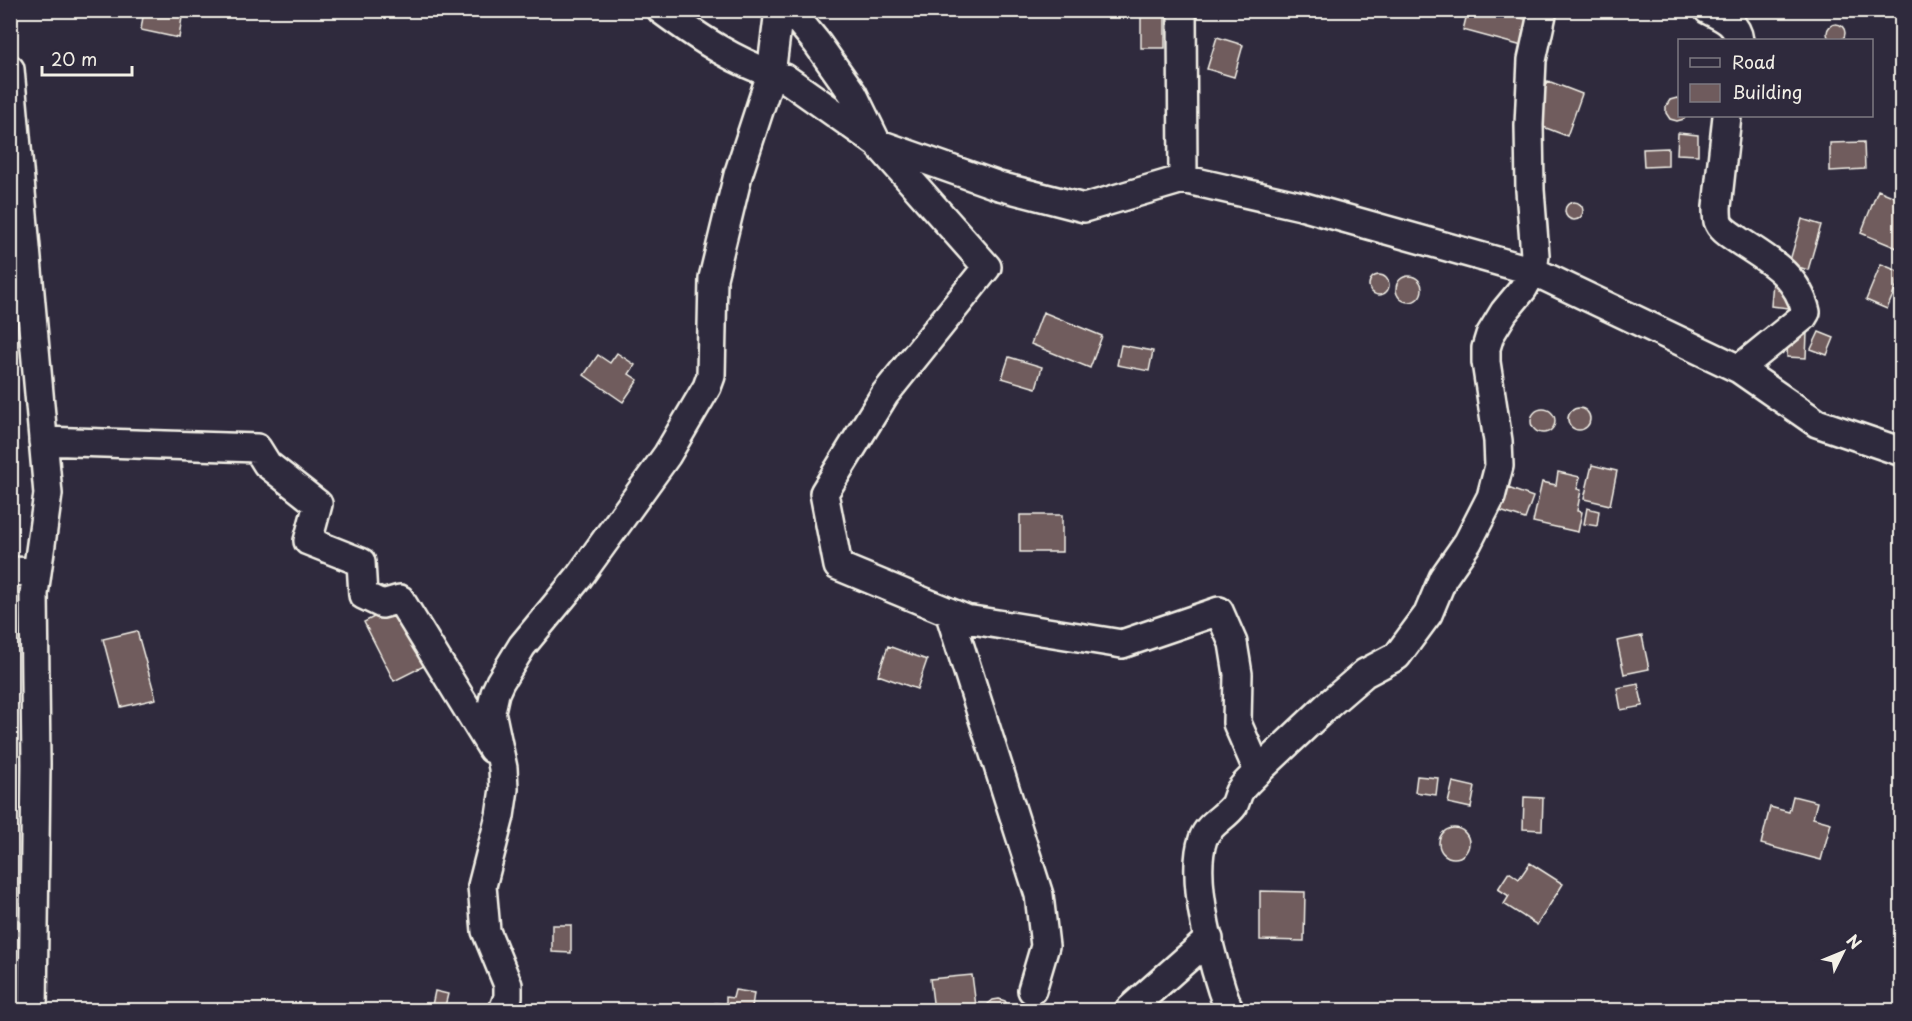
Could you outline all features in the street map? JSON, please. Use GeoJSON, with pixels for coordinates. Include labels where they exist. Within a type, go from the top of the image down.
{"type":"FeatureCollection","features":[{"type":"Feature","properties":{"kind":"street"},"geometry":{"type":"LineString","coordinates":[[661,10],[726,55],[785,78],[877,143],[987,267],[885,394],[824,493],[838,566],[966,619],[1122,644],[1219,610],[1235,653],[1238,674],[1237,723],[1258,771]]}},
{"type":"Feature","properties":{"kind":"street"},"geometry":{"type":"LineString","coordinates":[[1182,10],[1183,179]]}},
{"type":"Feature","properties":{"kind":"street"},"geometry":{"type":"LineString","coordinates":[[1229,1011],[1218,981],[1200,894],[1198,871],[1203,837],[1234,804],[1239,792],[1258,771],[1328,705],[1365,673],[1396,656],[1428,614],[1443,578],[1468,542],[1491,496],[1499,466],[1486,348],[1490,335],[1504,312],[1523,289],[1533,271],[1535,255],[1530,190],[1529,125],[1532,60],[1543,10]]}},
{"type":"Feature","properties":{"kind":"street"},"geometry":{"type":"LineString","coordinates":[[1708,10],[1727,19],[1737,31],[1739,39]]}},
{"type":"Feature","properties":{"kind":"street"},"geometry":{"type":"LineString","coordinates":[[503,1011],[508,998],[508,985],[486,932],[482,886],[500,816],[504,789],[503,768],[491,711],[495,693],[522,646],[579,577],[667,455],[707,387],[711,376],[713,278],[738,175],[771,74],[781,12]]}},
{"type":"Feature","properties":{"kind":"street"},"geometry":{"type":"LineString","coordinates":[[781,12],[818,43],[853,94],[877,143],[999,186],[1084,208],[1183,179],[1300,206],[1533,271],[1739,369],[1817,423],[1902,452]]}},
{"type":"Feature","properties":{"kind":"street"},"geometry":{"type":"LineString","coordinates":[[10,69],[48,494],[34,594],[36,764],[33,1011]]}},
{"type":"Feature","properties":{"kind":"street"},"geometry":{"type":"LineString","coordinates":[[1727,117],[1717,207],[1718,220],[1727,233],[1787,275],[1800,292],[1806,312],[1803,317],[1739,369]]}},
{"type":"Feature","properties":{"kind":"street"},"geometry":{"type":"LineString","coordinates":[[43,441],[257,448],[267,464],[318,504],[308,541],[361,562],[363,596],[382,603],[400,599],[503,768]]}},
{"type":"Feature","properties":{"kind":"street"},"geometry":{"type":"LineString","coordinates":[[10,571],[37,572]]}},
{"type":"Feature","properties":{"kind":"street"},"geometry":{"type":"LineString","coordinates":[[950,612],[1039,895],[1045,946],[1032,990]]}},
{"type":"Feature","properties":{"kind":"street"},"geometry":{"type":"LineString","coordinates":[[1129,1011],[1209,939]]}},
{"type":"Feature","properties":{"kind":"building"},"geometry":{"type":"Polygon","coordinates":[[[144,10],[183,10],[179,38],[141,30],[144,10]]]}},
{"type":"Feature","properties":{"kind":"building"},"geometry":{"type":"Polygon","coordinates":[[[1141,10],[1165,10],[1165,48],[1141,48],[1141,10]]]}},
{"type":"Feature","properties":{"kind":"building"},"geometry":{"type":"Polygon","coordinates":[[[1468,10],[1511,10],[1510,15],[1532,21],[1526,47],[1463,30],[1468,10]]]}},
{"type":"Feature","properties":{"kind":"building"},"geometry":{"type":"Polygon","coordinates":[[[1836,24],[1844,30],[1842,39],[1830,39],[1827,33],[1830,27],[1836,24]]]}},
{"type":"Feature","properties":{"kind":"building"},"geometry":{"type":"Polygon","coordinates":[[[1217,37],[1243,45],[1234,77],[1207,69],[1217,37]]]}},
{"type":"Feature","properties":{"kind":"building"},"geometry":{"type":"Polygon","coordinates":[[[1548,81],[1582,94],[1567,136],[1533,123],[1548,81]]]}},
{"type":"Feature","properties":{"kind":"building"},"geometry":{"type":"Polygon","coordinates":[[[1678,98],[1678,117],[1685,117],[1684,119],[1677,121],[1670,119],[1666,113],[1666,106],[1670,100],[1678,98]]]}},
{"type":"Feature","properties":{"kind":"building"},"geometry":{"type":"Polygon","coordinates":[[[1678,133],[1698,135],[1698,155],[1677,154],[1678,133]]]}},
{"type":"Feature","properties":{"kind":"building"},"geometry":{"type":"Polygon","coordinates":[[[1864,142],[1865,169],[1830,171],[1830,143],[1864,142]]]}},
{"type":"Feature","properties":{"kind":"building"},"geometry":{"type":"Polygon","coordinates":[[[1668,148],[1668,166],[1644,167],[1643,149],[1668,148]]]}},
{"type":"Feature","properties":{"kind":"building"},"geometry":{"type":"Polygon","coordinates":[[[1878,190],[1902,200],[1902,237],[1897,248],[1861,233],[1878,190]]]}},
{"type":"Feature","properties":{"kind":"building"},"geometry":{"type":"Polygon","coordinates":[[[1570,202],[1578,202],[1583,207],[1581,218],[1570,220],[1565,215],[1565,207],[1570,202]]]}},
{"type":"Feature","properties":{"kind":"building"},"geometry":{"type":"Polygon","coordinates":[[[1802,219],[1821,225],[1808,270],[1789,264],[1802,219]]]}},
{"type":"Feature","properties":{"kind":"building"},"geometry":{"type":"Polygon","coordinates":[[[1881,264],[1902,273],[1887,309],[1866,300],[1881,264]]]}},
{"type":"Feature","properties":{"kind":"building"},"geometry":{"type":"Polygon","coordinates":[[[1375,275],[1383,275],[1389,281],[1389,289],[1383,295],[1375,295],[1369,289],[1369,281],[1375,275]]]}},
{"type":"Feature","properties":{"kind":"building"},"geometry":{"type":"Polygon","coordinates":[[[1409,276],[1418,280],[1422,289],[1418,298],[1409,302],[1400,298],[1396,289],[1400,280],[1409,276]]]}},
{"type":"Feature","properties":{"kind":"building"},"geometry":{"type":"Polygon","coordinates":[[[1773,281],[1793,283],[1789,308],[1771,306],[1773,281]]]}},
{"type":"Feature","properties":{"kind":"building"},"geometry":{"type":"Polygon","coordinates":[[[1043,312],[1102,336],[1090,368],[1031,344],[1043,312]]]}},
{"type":"Feature","properties":{"kind":"building"},"geometry":{"type":"Polygon","coordinates":[[[1788,332],[1807,333],[1806,358],[1787,357],[1788,332]]]}},
{"type":"Feature","properties":{"kind":"building"},"geometry":{"type":"Polygon","coordinates":[[[1819,332],[1834,338],[1827,355],[1811,349],[1819,332]]]}},
{"type":"Feature","properties":{"kind":"building"},"geometry":{"type":"Polygon","coordinates":[[[1121,345],[1153,351],[1149,371],[1117,365],[1121,345]]]}},
{"type":"Feature","properties":{"kind":"building"},"geometry":{"type":"Polygon","coordinates":[[[617,353],[635,365],[629,374],[638,380],[623,402],[584,375],[598,355],[610,363],[617,353]]]}},
{"type":"Feature","properties":{"kind":"building"},"geometry":{"type":"Polygon","coordinates":[[[1009,357],[1042,367],[1036,388],[1002,378],[1009,357]]]}},
{"type":"Feature","properties":{"kind":"building"},"geometry":{"type":"Polygon","coordinates":[[[1579,408],[1587,411],[1590,419],[1587,427],[1579,430],[1571,427],[1568,419],[1571,411],[1579,408]]]}},
{"type":"Feature","properties":{"kind":"building"},"geometry":{"type":"Polygon","coordinates":[[[1543,409],[1552,412],[1555,421],[1552,430],[1543,433],[1534,430],[1531,421],[1534,412],[1543,409]]]}},
{"type":"Feature","properties":{"kind":"building"},"geometry":{"type":"Polygon","coordinates":[[[1592,465],[1617,471],[1610,505],[1584,499],[1592,465]]]}},
{"type":"Feature","properties":{"kind":"building"},"geometry":{"type":"Polygon","coordinates":[[[1558,472],[1580,477],[1577,489],[1581,490],[1577,511],[1582,512],[1578,532],[1533,522],[1542,482],[1556,485],[1558,472]]]}},
{"type":"Feature","properties":{"kind":"building"},"geometry":{"type":"Polygon","coordinates":[[[1508,488],[1533,497],[1525,519],[1500,511],[1508,488]]]}},
{"type":"Feature","properties":{"kind":"building"},"geometry":{"type":"Polygon","coordinates":[[[1587,508],[1599,511],[1597,526],[1584,524],[1587,508]]]}},
{"type":"Feature","properties":{"kind":"building"},"geometry":{"type":"Polygon","coordinates":[[[1020,515],[1062,515],[1062,552],[1020,552],[1020,515]]]}},
{"type":"Feature","properties":{"kind":"building"},"geometry":{"type":"Polygon","coordinates":[[[394,607],[424,666],[394,681],[364,622],[394,607]]]}},
{"type":"Feature","properties":{"kind":"building"},"geometry":{"type":"Polygon","coordinates":[[[137,631],[156,699],[121,707],[103,639],[137,631]]]}},
{"type":"Feature","properties":{"kind":"building"},"geometry":{"type":"Polygon","coordinates":[[[1642,636],[1649,669],[1624,674],[1617,641],[1642,636]]]}},
{"type":"Feature","properties":{"kind":"building"},"geometry":{"type":"Polygon","coordinates":[[[888,646],[927,660],[917,689],[878,675],[888,646]]]}},
{"type":"Feature","properties":{"kind":"building"},"geometry":{"type":"Polygon","coordinates":[[[1638,684],[1643,706],[1621,710],[1617,688],[1638,684]]]}},
{"type":"Feature","properties":{"kind":"building"},"geometry":{"type":"Polygon","coordinates":[[[1417,776],[1438,778],[1436,795],[1415,792],[1417,776]]]}},
{"type":"Feature","properties":{"kind":"building"},"geometry":{"type":"Polygon","coordinates":[[[1453,782],[1475,787],[1471,808],[1448,803],[1453,782]]]}},
{"type":"Feature","properties":{"kind":"building"},"geometry":{"type":"Polygon","coordinates":[[[1793,796],[1817,802],[1813,818],[1831,823],[1821,860],[1761,844],[1770,807],[1789,812],[1793,796]]]}},
{"type":"Feature","properties":{"kind":"building"},"geometry":{"type":"Polygon","coordinates":[[[1524,797],[1543,798],[1542,830],[1523,829],[1524,797]]]}},
{"type":"Feature","properties":{"kind":"building"},"geometry":{"type":"Polygon","coordinates":[[[1454,828],[1465,832],[1469,843],[1465,854],[1454,858],[1443,854],[1439,843],[1443,832],[1454,828]]]}},
{"type":"Feature","properties":{"kind":"building"},"geometry":{"type":"Polygon","coordinates":[[[1530,863],[1563,884],[1537,925],[1504,904],[1509,896],[1498,889],[1509,872],[1519,879],[1530,863]]]}},
{"type":"Feature","properties":{"kind":"building"},"geometry":{"type":"Polygon","coordinates":[[[1260,891],[1305,892],[1304,941],[1260,940],[1260,891]]]}},
{"type":"Feature","properties":{"kind":"building"},"geometry":{"type":"Polygon","coordinates":[[[552,925],[571,925],[571,953],[552,952],[552,925]]]}},
{"type":"Feature","properties":{"kind":"building"},"geometry":{"type":"Polygon","coordinates":[[[972,975],[976,1006],[934,1010],[930,979],[972,975]]]}},
{"type":"Feature","properties":{"kind":"building"},"geometry":{"type":"Polygon","coordinates":[[[735,990],[754,993],[752,1007],[768,1010],[714,1010],[715,1003],[726,1004],[726,997],[733,998],[735,990]]]}},
{"type":"Feature","properties":{"kind":"building"},"geometry":{"type":"Polygon","coordinates":[[[435,991],[448,994],[444,1010],[431,1010],[435,991]]]}},
{"type":"Feature","properties":{"kind":"building"},"geometry":{"type":"Polygon","coordinates":[[[999,999],[1005,1001],[1009,1007],[1008,1010],[988,1010],[988,1004],[999,999]]]}}]}
